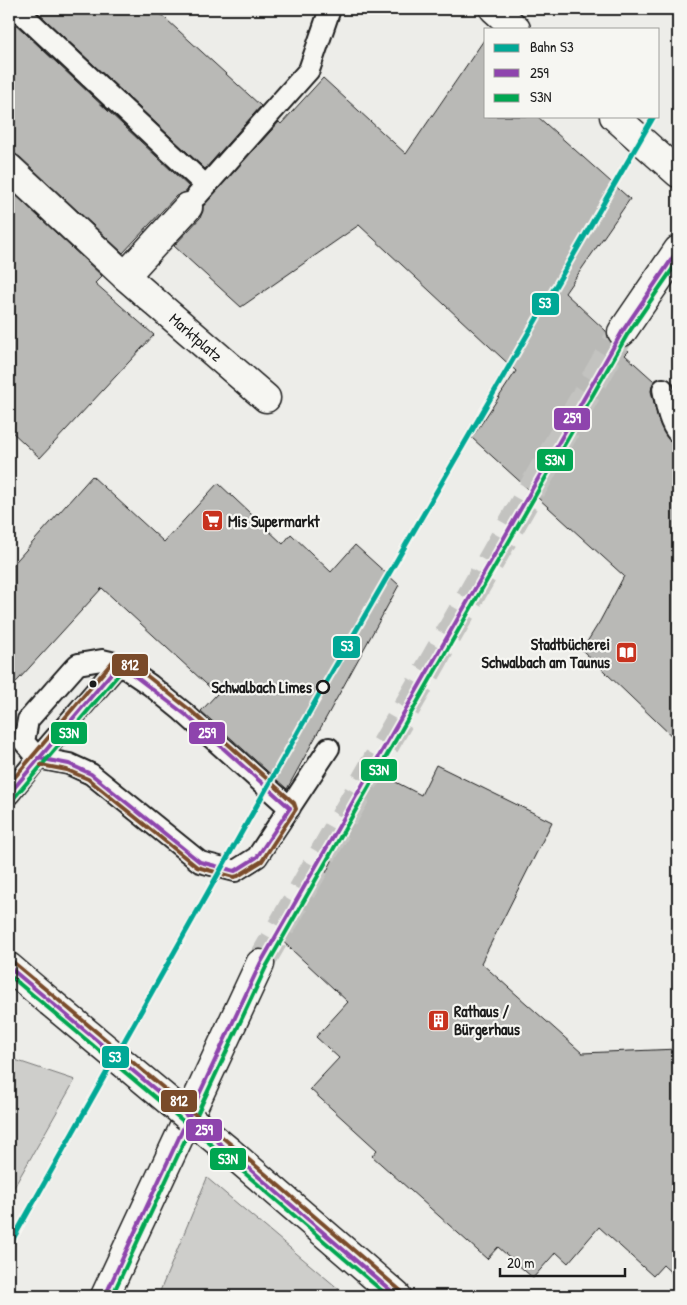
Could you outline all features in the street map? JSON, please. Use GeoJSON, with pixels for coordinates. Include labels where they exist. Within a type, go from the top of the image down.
{"type":"FeatureCollection","features":[{"type":"Feature","properties":{"kind":"street"},"geometry":{"type":"LineString","coordinates":[[494,9],[515,28]]}},
{"type":"Feature","properties":{"kind":"street"},"geometry":{"type":"LineString","coordinates":[[616,118],[678,173]]}},
{"type":"Feature","properties":{"kind":"street","name":"Marktplatz"},"geometry":{"type":"LineString","coordinates":[[9,168],[125,276],[266,398]]}},
{"type":"Feature","properties":{"kind":"street"},"geometry":{"type":"LineString","coordinates":[[125,276],[188,207]]}},
{"type":"Feature","properties":{"kind":"street"},"geometry":{"type":"LineString","coordinates":[[622,332],[678,250]]}},
{"type":"Feature","properties":{"kind":"street"},"geometry":{"type":"LineString","coordinates":[[105,1296],[260,964]]}},
{"type":"Feature","properties":{"kind":"street"},"geometry":{"type":"LineString","coordinates":[[9,967],[230,1152],[397,1296]]}},
{"type":"Feature","properties":{"kind":"lane"},"geometry":{"type":"LineString","coordinates":[[17,9],[205,185]]}},
{"type":"Feature","properties":{"kind":"lane"},"geometry":{"type":"LineString","coordinates":[[188,207],[205,185],[309,70],[330,9]]}},
{"type":"Feature","properties":{"kind":"lane"},"geometry":{"type":"LineString","coordinates":[[663,389],[668,412],[678,433]]}},
{"type":"Feature","properties":{"kind":"lane"},"geometry":{"type":"LineString","coordinates":[[290,808],[182,711],[150,685],[119,664],[102,660],[78,664],[28,720],[24,742],[38,758],[69,764],[91,774],[200,862],[235,871],[257,857],[290,808],[329,748]]}},
{"type":"Feature","properties":{"kind":"lane"},"geometry":{"type":"LineString","coordinates":[[9,794],[119,664]]}},
{"type":"Feature","properties":{"kind":"shaded area"},"geometry":{"type":"Polygon","coordinates":[[[9,1058],[75,1080],[9,1196],[9,1058]]]}},
{"type":"Feature","properties":{"kind":"shaded area"},"geometry":{"type":"Polygon","coordinates":[[[207,1178],[347,1296],[158,1296],[207,1178]]]}},
{"type":"Feature","properties":{"kind":"building"},"geometry":{"type":"Polygon","coordinates":[[[34,9],[155,9],[261,106],[205,169],[34,9]]]}},
{"type":"Feature","properties":{"kind":"building"},"geometry":{"type":"Polygon","coordinates":[[[9,18],[189,187],[186,192],[176,196],[123,253],[20,157],[9,153],[9,18]]]}},
{"type":"Feature","properties":{"kind":"building"},"geometry":{"type":"Polygon","coordinates":[[[484,40],[484,118],[539,118],[630,199],[565,293],[606,331],[613,345],[624,347],[629,351],[625,355],[654,381],[651,391],[659,422],[669,440],[673,444],[678,445],[678,742],[582,650],[624,576],[472,438],[516,371],[359,225],[241,307],[174,246],[200,218],[203,206],[279,122],[281,124],[323,78],[406,154],[484,40]]]}},
{"type":"Feature","properties":{"kind":"building"},"geometry":{"type":"Polygon","coordinates":[[[9,189],[102,276],[95,283],[154,335],[40,458],[9,429],[9,189]]]}},
{"type":"Feature","properties":{"kind":"building"},"geometry":{"type":"Polygon","coordinates":[[[92,476],[164,542],[218,483],[283,544],[291,534],[331,572],[355,545],[399,585],[287,789],[201,711],[217,694],[102,588],[9,690],[9,569],[92,476]]]}},
{"type":"Feature","properties":{"kind":"building","name":"Rathaus / Bürgerhaus"},"geometry":{"type":"Polygon","coordinates":[[[436,765],[552,822],[481,963],[582,1053],[678,1049],[678,1279],[663,1265],[653,1276],[599,1227],[568,1263],[556,1252],[533,1278],[498,1247],[487,1259],[372,1156],[377,1150],[310,1089],[339,1058],[316,1037],[348,1002],[277,936],[309,872],[323,879],[376,772],[421,795],[436,765]]]}},
{"type":"Feature","properties":{"kind":"tunnel"},"geometry":{"type":"LineString","coordinates":[[260,964],[622,332]]}},
{"type":"Feature","properties":{"kind":"rail line","name":"S3"},"geometry":{"type":"LineString","coordinates":[[9,1246],[324,686],[653,118]]}},
{"type":"Feature","properties":{"kind":"transit line","name":"259"},"geometry":{"type":"LineString","coordinates":[[105,1296],[260,964],[622,332],[678,250]]}},
{"type":"Feature","properties":{"kind":"transit line","name":"S3N"},"geometry":{"type":"LineString","coordinates":[[112,1296],[266,967],[627,335],[678,261]]}},
{"type":"Feature","properties":{"kind":"transit line","name":"812"},"geometry":{"type":"LineString","coordinates":[[9,784],[114,660],[120,658],[146,675],[190,710],[294,803],[296,809],[262,861],[234,877],[197,867],[88,779],[67,770],[41,765]]}},
{"type":"Feature","properties":{"kind":"transit line","name":"259"},"geometry":{"type":"LineString","coordinates":[[119,664],[186,715],[290,808]]}},
{"type":"Feature","properties":{"kind":"transit line","name":"259"},"geometry":{"type":"LineString","coordinates":[[9,794],[119,664]]}},
{"type":"Feature","properties":{"kind":"transit line","name":"S3N"},"geometry":{"type":"LineString","coordinates":[[14,798],[124,668]]}},
{"type":"Feature","properties":{"kind":"transit line","name":"259"},"geometry":{"type":"LineString","coordinates":[[38,758],[69,764],[91,774],[200,862],[235,871],[257,857],[290,808]]}},
{"type":"Feature","properties":{"kind":"transit line","name":"812"},"geometry":{"type":"LineString","coordinates":[[13,962],[234,1147],[401,1291]]}},
{"type":"Feature","properties":{"kind":"transit line","name":"259"},"geometry":{"type":"LineString","coordinates":[[9,967],[230,1152],[397,1296]]}},
{"type":"Feature","properties":{"kind":"transit line","name":"S3N"},"geometry":{"type":"LineString","coordinates":[[9,975],[388,1296]]}},
{"type":"Feature","properties":{"kind":"place","name":"Mis Supermarkt"},"geometry":{"type":"Point","coordinates":[212,521]}},
{"type":"Feature","properties":{"kind":"place","name":"Stadtbücherei Schwalbach am Taunus"},"geometry":{"type":"Point","coordinates":[626,653]}},
{"type":"Feature","properties":{"kind":"place","name":"Schwalbach Limes"},"geometry":{"type":"Point","coordinates":[323,687]}},
{"type":"Feature","properties":{"kind":"place","name":"Rathaus / Bürgerhaus"},"geometry":{"type":"Point","coordinates":[438,1020]}}]}
